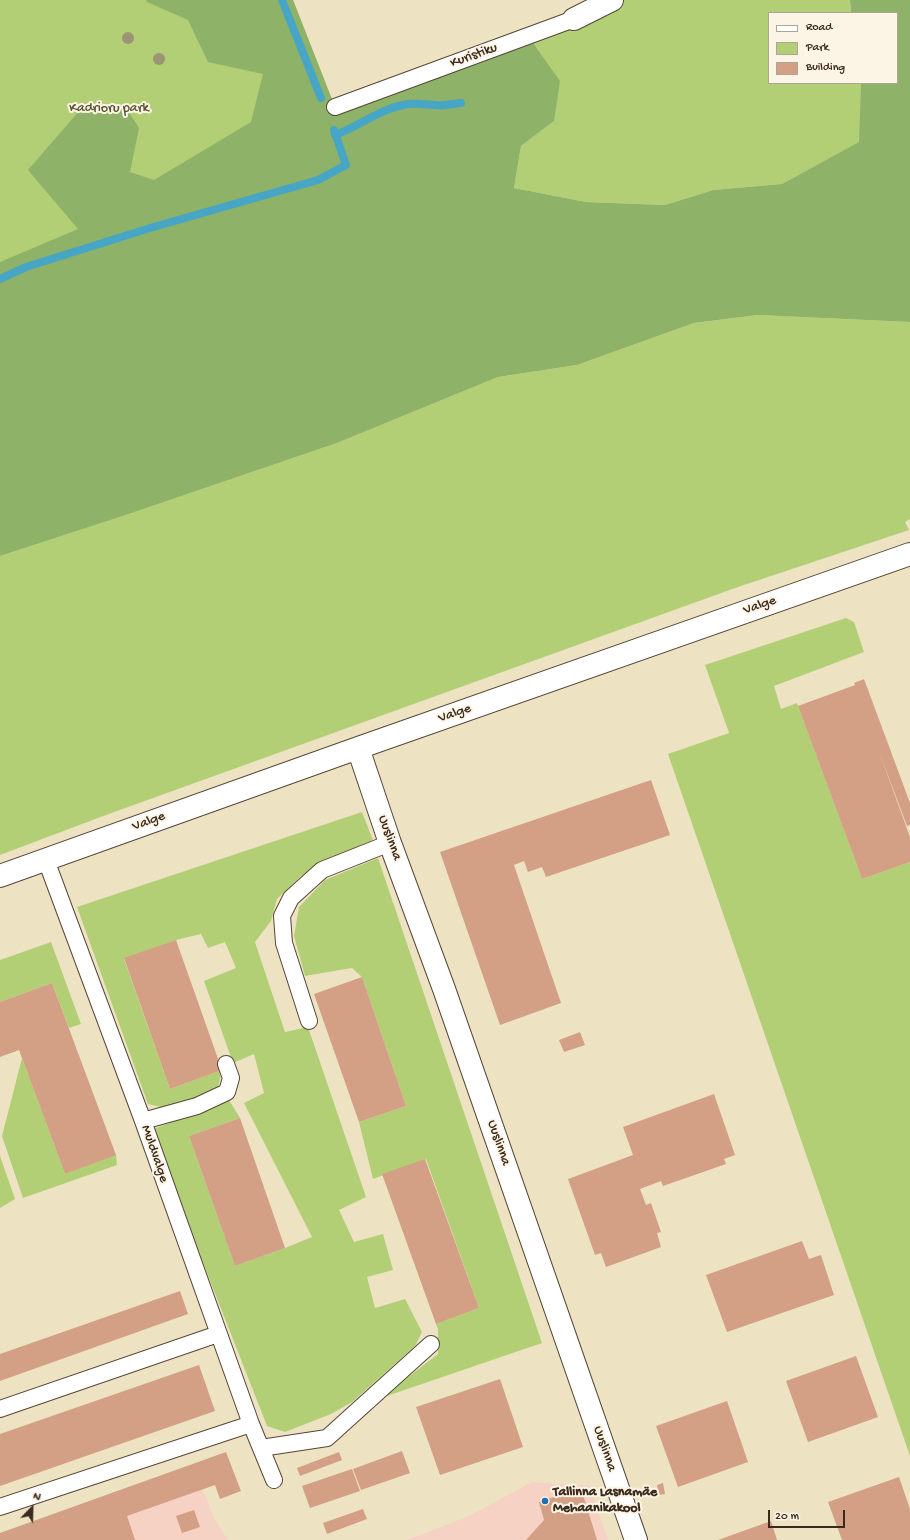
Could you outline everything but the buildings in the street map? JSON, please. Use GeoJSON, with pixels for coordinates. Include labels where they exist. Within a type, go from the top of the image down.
{"type":"FeatureCollection","features":[{"type":"Feature","properties":{"kind":"street","name":"Kuristiku"},"geometry":{"type":"LineString","coordinates":[[574,19],[612,0]]}},
{"type":"Feature","properties":{"kind":"street","name":"Valge"},"geometry":{"type":"LineString","coordinates":[[0,876],[358,748],[910,554]]}},
{"type":"Feature","properties":{"kind":"street","name":"Uuslinna"},"geometry":{"type":"LineString","coordinates":[[358,748],[390,843],[447,997],[636,1540]]}},
{"type":"Feature","properties":{"kind":"lane","name":"Kuristiku"},"geometry":{"type":"LineString","coordinates":[[335,107],[574,19]]}},
{"type":"Feature","properties":{"kind":"lane"},"geometry":{"type":"LineString","coordinates":[[309,1021],[284,943],[282,916],[291,898],[322,870],[390,843]]}},
{"type":"Feature","properties":{"kind":"lane","name":"Muldvalge"},"geometry":{"type":"LineString","coordinates":[[46,860],[143,1121],[250,1424],[274,1480]]}},
{"type":"Feature","properties":{"kind":"lane"},"geometry":{"type":"LineString","coordinates":[[143,1121],[197,1106],[227,1092],[231,1078],[226,1064]]}},
{"type":"Feature","properties":{"kind":"lane"},"geometry":{"type":"LineString","coordinates":[[0,1409],[218,1334]]}},
{"type":"Feature","properties":{"kind":"lane"},"geometry":{"type":"LineString","coordinates":[[261,1448],[327,1438],[431,1344]]}},
{"type":"Feature","properties":{"kind":"lane"},"geometry":{"type":"LineString","coordinates":[[0,1507],[250,1424]]}},
{"type":"Feature","properties":{"kind":"shaded area","name":"Tallinna Lasnamäe Mehaanikakool"},"geometry":{"type":"Polygon","coordinates":[[[532,1482],[589,1486],[608,1540],[407,1540],[469,1516],[532,1482]]]}},
{"type":"Feature","properties":{"kind":"shaded area"},"geometry":{"type":"Polygon","coordinates":[[[202,1489],[214,1518],[228,1540],[60,1540],[202,1489]]]}},
{"type":"Feature","properties":{"kind":"green space","name":"Kadrioru park"},"geometry":{"type":"Polygon","coordinates":[[[0,0],[293,0],[335,107],[198,199],[0,262],[0,0]]]}},
{"type":"Feature","properties":{"kind":"green space"},"geometry":{"type":"Polygon","coordinates":[[[146,0],[293,0],[335,107],[528,36],[560,81],[554,121],[521,146],[514,188],[586,202],[665,205],[713,190],[782,184],[859,142],[861,84],[898,84],[898,12],[851,12],[850,0],[910,0],[910,322],[758,315],[694,323],[577,365],[498,377],[337,443],[0,556],[0,262],[78,229],[28,170],[86,103],[126,108],[139,128],[130,172],[154,180],[251,122],[263,74],[208,62],[188,20],[147,2],[146,0]]]}},
{"type":"Feature","properties":{"kind":"green space"},"geometry":{"type":"Polygon","coordinates":[[[612,0],[850,0],[851,12],[768,12],[768,84],[861,84],[860,142],[782,184],[713,190],[665,205],[586,202],[514,188],[521,146],[554,121],[528,36],[612,0]]]}},
{"type":"Feature","properties":{"kind":"green space"},"geometry":{"type":"Polygon","coordinates":[[[758,315],[910,322],[910,519],[905,522],[909,530],[738,587],[106,815],[0,855],[0,556],[337,443],[498,377],[577,365],[694,323],[758,315]]]}},
{"type":"Feature","properties":{"kind":"green space"},"geometry":{"type":"Polygon","coordinates":[[[846,618],[854,622],[864,652],[774,686],[781,709],[797,703],[862,879],[910,862],[910,1456],[668,754],[729,733],[705,665],[846,618]]]}},
{"type":"Feature","properties":{"kind":"green space"},"geometry":{"type":"Polygon","coordinates":[[[362,812],[373,840],[323,862],[301,876],[277,899],[271,921],[255,942],[285,1032],[308,1027],[366,1197],[339,1210],[354,1242],[383,1234],[393,1270],[367,1277],[375,1308],[405,1299],[422,1332],[415,1346],[352,1402],[331,1414],[285,1432],[267,1426],[151,1130],[229,1100],[240,1118],[189,1136],[235,1266],[312,1237],[244,1103],[264,1093],[254,1054],[233,1063],[204,981],[236,968],[225,942],[208,948],[201,934],[176,940],[124,959],[170,1089],[222,1070],[217,1092],[165,1108],[148,1104],[77,907],[362,812]]]}},
{"type":"Feature","properties":{"kind":"green space"},"geometry":{"type":"Polygon","coordinates":[[[378,858],[542,1343],[381,1398],[438,1354],[438,1329],[436,1324],[479,1308],[426,1159],[373,1179],[359,1122],[406,1106],[362,977],[352,968],[305,976],[294,936],[299,907],[325,880],[378,858]]]}},
{"type":"Feature","properties":{"kind":"green space"},"geometry":{"type":"Polygon","coordinates":[[[51,942],[81,1024],[69,1028],[52,983],[0,1002],[0,960],[51,942]]]}},
{"type":"Feature","properties":{"kind":"green space"},"geometry":{"type":"Polygon","coordinates":[[[22,1058],[65,1174],[116,1154],[117,1165],[23,1198],[2,1136],[22,1058]]]}},
{"type":"Feature","properties":{"kind":"green space"},"geometry":{"type":"Polygon","coordinates":[[[0,1156],[15,1199],[0,1208],[0,1156]]]}},
{"type":"Feature","properties":{"kind":"waterway"},"geometry":{"type":"LineString","coordinates":[[282,0],[321,98]]}},
{"type":"Feature","properties":{"kind":"waterway"},"geometry":{"type":"LineString","coordinates":[[335,135],[394,107],[407,104],[442,105],[461,103]]}},
{"type":"Feature","properties":{"kind":"waterway"},"geometry":{"type":"LineString","coordinates":[[0,279],[26,267],[150,228],[318,180],[346,165],[334,130]]}},
{"type":"Feature","properties":{"kind":"place","name":"Tallinna Lasnamäe Mehaanikakool"},"geometry":{"type":"Point","coordinates":[545,1501]}}]}
